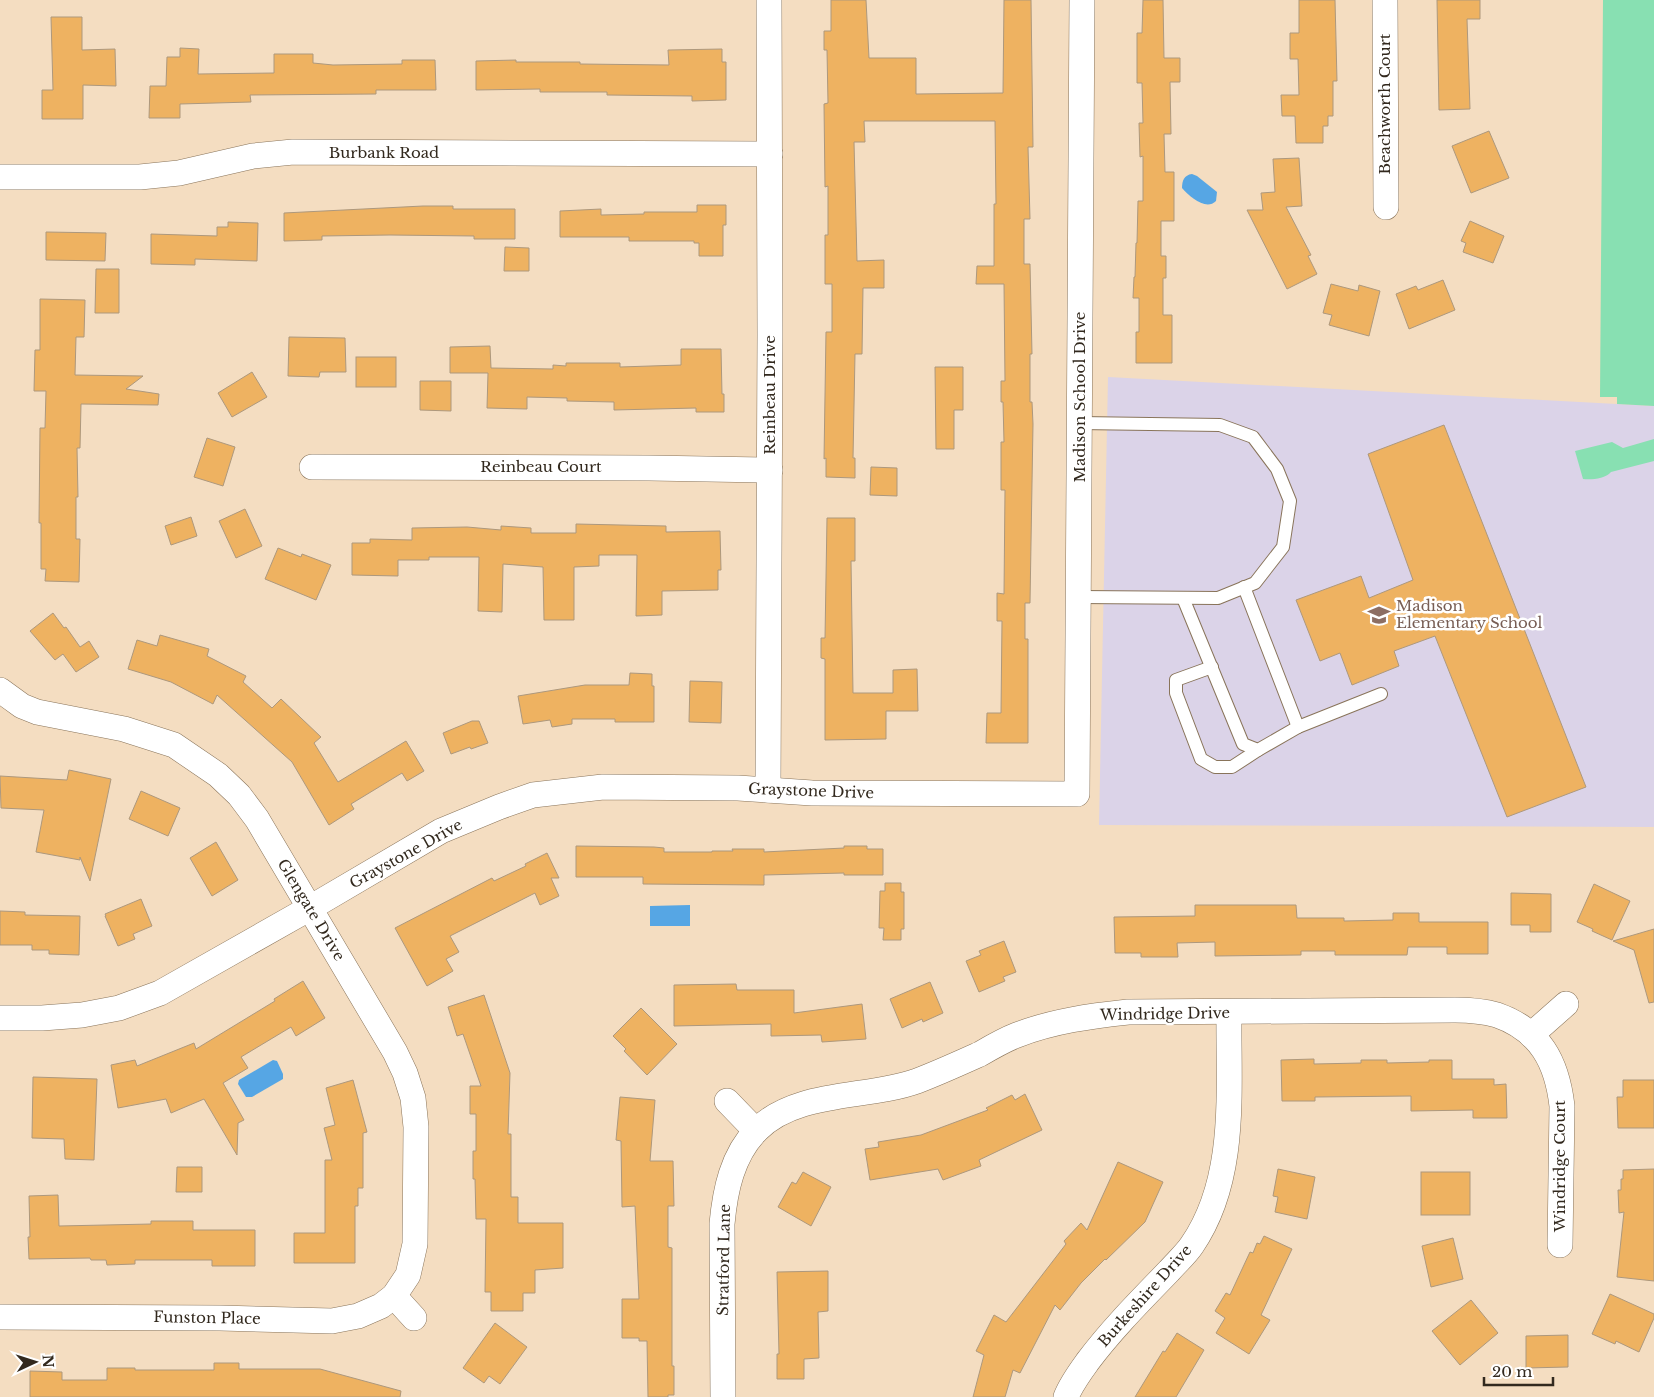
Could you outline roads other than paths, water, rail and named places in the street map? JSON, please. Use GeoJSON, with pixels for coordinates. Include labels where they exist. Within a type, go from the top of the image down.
{"type":"FeatureCollection","features":[{"type":"Feature","properties":{"kind":"street","name":"Reinbeau Drive"},"geometry":{"type":"LineString","coordinates":[[768,790],[770,470],[769,0]]}},
{"type":"Feature","properties":{"kind":"street","name":"Madison School Drive"},"geometry":{"type":"LineString","coordinates":[[1077,794],[1082,0]]}},
{"type":"Feature","properties":{"kind":"street","name":"Beachworth Court"},"geometry":{"type":"LineString","coordinates":[[1385,0],[1386,207]]}},
{"type":"Feature","properties":{"kind":"street","name":"Burbank Road"},"geometry":{"type":"LineString","coordinates":[[0,177],[140,177],[179,173],[253,156],[293,152],[770,154]]}},
{"type":"Feature","properties":{"kind":"street","name":"Reinbeau Court"},"geometry":{"type":"LineString","coordinates":[[312,468],[770,470]]}},
{"type":"Feature","properties":{"kind":"street","name":"Glengate Drive"},"geometry":{"type":"LineString","coordinates":[[0,690],[22,706],[37,712],[124,729],[174,745],[218,775],[239,795],[257,819],[395,1052],[405,1073],[413,1098],[416,1127],[415,1244],[411,1265],[398,1290]]}},
{"type":"Feature","properties":{"kind":"street","name":"Graystone Drive"},"geometry":{"type":"LineString","coordinates":[[0,1018],[42,1018],[82,1015],[119,1008],[160,992],[441,832],[499,807],[533,795],[603,786],[738,788],[812,793],[1077,794]]}},
{"type":"Feature","properties":{"kind":"street"},"geometry":{"type":"LineString","coordinates":[[1531,1035],[1566,1004]]}},
{"type":"Feature","properties":{"kind":"street","name":"Windridge Drive"},"geometry":{"type":"LineString","coordinates":[[756,1130],[774,1116],[795,1107],[917,1081],[978,1055],[1016,1035],[1060,1022],[1095,1015],[1128,1012],[1455,1010],[1496,1015],[1514,1023],[1531,1035]]}},
{"type":"Feature","properties":{"kind":"street","name":"Burkeshire Drive"},"geometry":{"type":"LineString","coordinates":[[1066,1397],[1081,1371],[1113,1330],[1192,1246],[1211,1210],[1222,1174],[1228,1135],[1229,1012]]}},
{"type":"Feature","properties":{"kind":"street","name":"Windridge Court"},"geometry":{"type":"LineString","coordinates":[[1531,1035],[1549,1058],[1560,1086],[1562,1106],[1560,1245]]}},
{"type":"Feature","properties":{"kind":"street"},"geometry":{"type":"LineString","coordinates":[[727,1101],[756,1130]]}},
{"type":"Feature","properties":{"kind":"street","name":"Stratford Lane"},"geometry":{"type":"LineString","coordinates":[[723,1397],[722,1224],[725,1198],[731,1174],[741,1151],[756,1130]]}},
{"type":"Feature","properties":{"kind":"street","name":"Funston Place"},"geometry":{"type":"LineString","coordinates":[[0,1317],[220,1318],[332,1321],[358,1316],[381,1306],[398,1290]]}},
{"type":"Feature","properties":{"kind":"street"},"geometry":{"type":"LineString","coordinates":[[398,1290],[414,1318]]}},
{"type":"Feature","properties":{"kind":"lane"},"geometry":{"type":"LineString","coordinates":[[1079,596],[1218,598],[1255,583],[1283,547],[1290,501],[1277,469],[1253,437],[1220,425],[1080,423]]}},
{"type":"Feature","properties":{"kind":"lane"},"geometry":{"type":"LineString","coordinates":[[1244,587],[1298,727]]}},
{"type":"Feature","properties":{"kind":"lane"},"geometry":{"type":"LineString","coordinates":[[1183,598],[1243,744],[1258,750]]}},
{"type":"Feature","properties":{"kind":"lane"},"geometry":{"type":"LineString","coordinates":[[1212,667],[1176,680],[1176,693],[1201,759],[1215,767],[1232,767],[1298,727],[1381,694]]}},
{"type":"Feature","properties":{"kind":"water"},"geometry":{"type":"Polygon","coordinates":[[[1192,174],[1217,192],[1216,201],[1212,204],[1203,204],[1182,188],[1184,179],[1192,174]]]}},
{"type":"Feature","properties":{"kind":"water"},"geometry":{"type":"Polygon","coordinates":[[[690,905],[690,926],[650,926],[650,906],[690,905]]]}},
{"type":"Feature","properties":{"kind":"water"},"geometry":{"type":"Polygon","coordinates":[[[273,1060],[277,1061],[283,1074],[283,1079],[252,1097],[246,1097],[238,1084],[239,1080],[273,1060]]]}},
{"type":"Feature","properties":{"kind":"place","name":"Madison Elementary School"},"geometry":{"type":"Point","coordinates":[1379,615]}}]}
